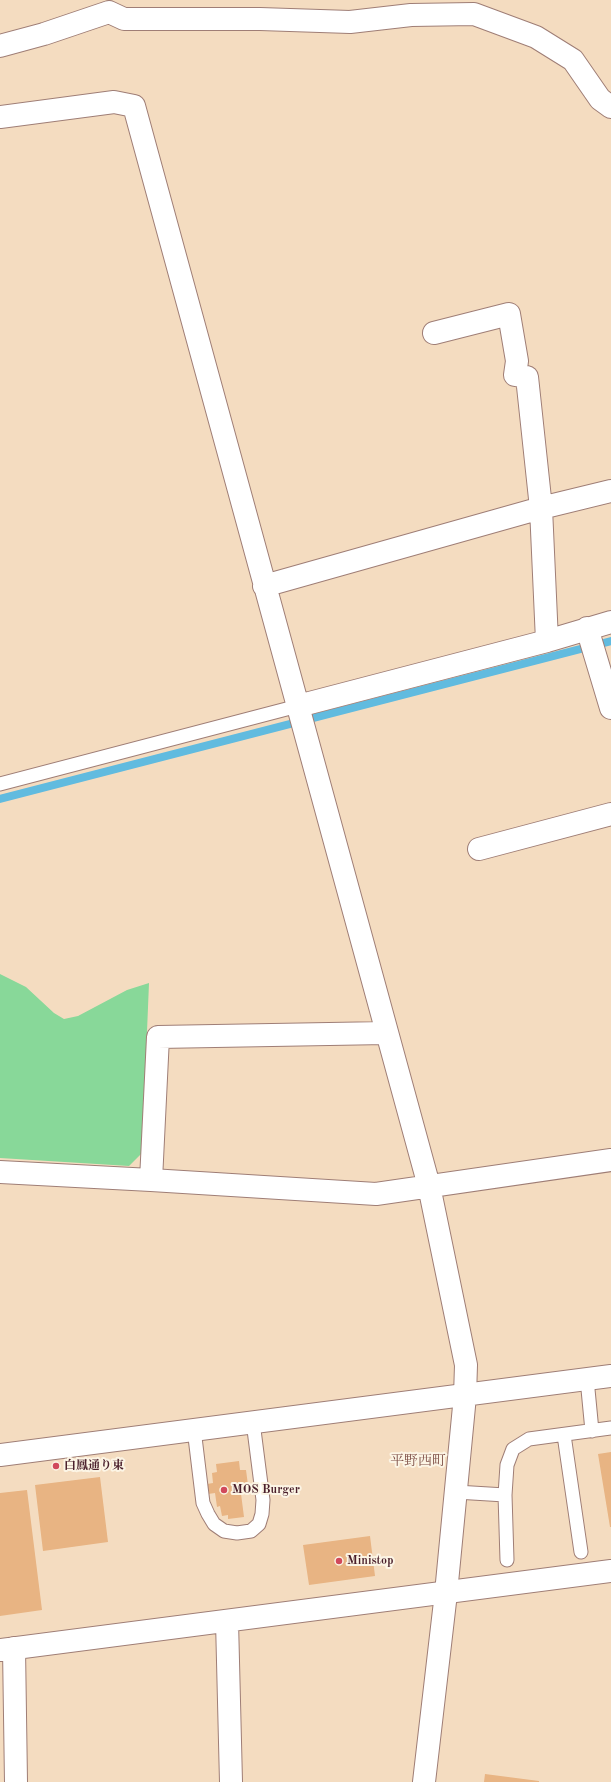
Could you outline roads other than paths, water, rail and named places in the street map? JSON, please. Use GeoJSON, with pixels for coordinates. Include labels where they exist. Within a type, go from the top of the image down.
{"type":"FeatureCollection","features":[{"type":"Feature","properties":{"kind":"street"},"geometry":{"type":"LineString","coordinates":[[0,46],[44,34],[107,6],[124,19],[260,19],[350,22],[411,15],[474,14],[536,37],[573,60],[600,99],[611,107]]}},
{"type":"Feature","properties":{"kind":"street"},"geometry":{"type":"LineString","coordinates":[[0,117],[114,102],[134,106],[429,1186],[466,1365],[465,1396],[446,1593],[424,1782]]}},
{"type":"Feature","properties":{"kind":"street"},"geometry":{"type":"LineString","coordinates":[[434,333],[508,314],[517,361],[515,375],[527,377],[541,508],[547,641]]}},
{"type":"Feature","properties":{"kind":"street"},"geometry":{"type":"LineString","coordinates":[[264,586],[541,508],[611,491]]}},
{"type":"Feature","properties":{"kind":"street"},"geometry":{"type":"LineString","coordinates":[[301,716],[587,628],[611,622]]}},
{"type":"Feature","properties":{"kind":"street"},"geometry":{"type":"LineString","coordinates":[[587,628],[604,660],[611,708]]}},
{"type":"Feature","properties":{"kind":"street"},"geometry":{"type":"LineString","coordinates":[[479,850],[611,814]]}},
{"type":"Feature","properties":{"kind":"street"},"geometry":{"type":"LineString","coordinates":[[151,1180],[158,1036],[386,1033]]}},
{"type":"Feature","properties":{"kind":"street"},"geometry":{"type":"LineString","coordinates":[[0,1172],[376,1194],[611,1160]]}},
{"type":"Feature","properties":{"kind":"street"},"geometry":{"type":"LineString","coordinates":[[0,1455],[611,1376]]}},
{"type":"Feature","properties":{"kind":"street"},"geometry":{"type":"LineString","coordinates":[[16,1782],[7,1649],[611,1571]]}},
{"type":"Feature","properties":{"kind":"street"},"geometry":{"type":"LineString","coordinates":[[227,1621],[231,1782]]}},
{"type":"Feature","properties":{"kind":"lane"},"geometry":{"type":"LineString","coordinates":[[0,784],[301,716]]}},
{"type":"Feature","properties":{"kind":"lane"},"geometry":{"type":"LineString","coordinates":[[587,1379],[592,1431]]}},
{"type":"Feature","properties":{"kind":"lane"},"geometry":{"type":"LineString","coordinates":[[194,1429],[203,1503],[214,1524],[224,1531],[237,1533],[250,1531],[259,1524],[262,1514],[263,1500],[253,1422]]}},
{"type":"Feature","properties":{"kind":"lane"},"geometry":{"type":"LineString","coordinates":[[507,1560],[505,1495],[507,1465],[513,1449],[529,1439],[611,1428]]}},
{"type":"Feature","properties":{"kind":"lane"},"geometry":{"type":"LineString","coordinates":[[564,1435],[581,1552]]}},
{"type":"Feature","properties":{"kind":"lane"},"geometry":{"type":"LineString","coordinates":[[456,1492],[505,1495]]}},
{"type":"Feature","properties":{"kind":"waterway"},"geometry":{"type":"LineString","coordinates":[[0,799],[611,641]]}},
{"type":"Feature","properties":{"kind":"place","name":"白鳳通り東"},"geometry":{"type":"Point","coordinates":[56,1466]}},
{"type":"Feature","properties":{"kind":"place","name":"MOS Burger"},"geometry":{"type":"Point","coordinates":[224,1490]}},
{"type":"Feature","properties":{"kind":"place","name":"Ministop"},"geometry":{"type":"Point","coordinates":[339,1561]}},
{"type":"Feature","properties":{"kind":"district","name":"平野西町"},"geometry":{"type":"Point","coordinates":[418,1461]}}]}
